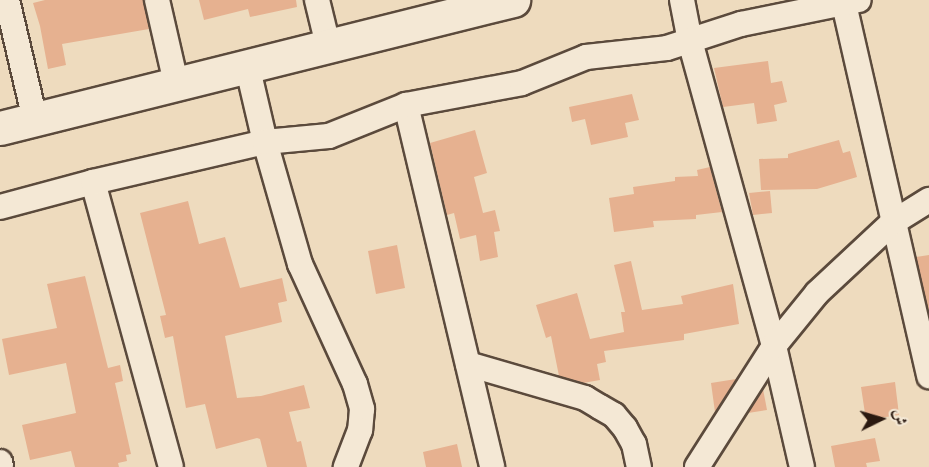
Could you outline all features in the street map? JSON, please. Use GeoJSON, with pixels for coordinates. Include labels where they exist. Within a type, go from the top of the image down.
{"type":"FeatureCollection","features":[{"type":"Feature","properties":{"kind":"street"},"geometry":{"type":"LineString","coordinates":[[8,0],[35,119]]}},
{"type":"Feature","properties":{"kind":"street"},"geometry":{"type":"LineString","coordinates":[[157,0],[176,83]]}},
{"type":"Feature","properties":{"kind":"street"},"geometry":{"type":"LineString","coordinates":[[317,0],[328,45]]}},
{"type":"Feature","properties":{"kind":"street"},"geometry":{"type":"LineString","coordinates":[[0,128],[328,45],[465,6],[513,0]]}},
{"type":"Feature","properties":{"kind":"street"},"geometry":{"type":"LineString","coordinates":[[682,0],[690,41],[774,346],[802,467]]}},
{"type":"Feature","properties":{"kind":"street"},"geometry":{"type":"LineString","coordinates":[[0,207],[265,141],[329,136],[406,105],[522,83],[586,57],[667,48],[741,24],[791,12],[852,2],[892,223],[929,376]]}},
{"type":"Feature","properties":{"kind":"street"},"geometry":{"type":"LineString","coordinates":[[248,65],[265,141],[300,264],[355,384],[362,409],[360,430],[346,467]]}},
{"type":"Feature","properties":{"kind":"street"},"geometry":{"type":"LineString","coordinates":[[406,105],[492,467]]}},
{"type":"Feature","properties":{"kind":"street"},"geometry":{"type":"LineString","coordinates":[[93,182],[171,467]]}},
{"type":"Feature","properties":{"kind":"street"},"geometry":{"type":"LineString","coordinates":[[697,467],[774,346],[817,293],[892,223],[929,201]]}},
{"type":"Feature","properties":{"kind":"street"},"geometry":{"type":"LineString","coordinates":[[468,364],[578,396],[600,406],[614,415],[625,428],[634,444],[639,467]]}},
{"type":"Feature","properties":{"kind":"street"},"geometry":{"type":"LineString","coordinates":[[0,462],[1,467]]}},
{"type":"Feature","properties":{"kind":"building"},"geometry":{"type":"Polygon","coordinates":[[[45,0],[143,0],[149,29],[62,44],[66,65],[48,69],[33,3],[45,0]]]}},
{"type":"Feature","properties":{"kind":"building"},"geometry":{"type":"Polygon","coordinates":[[[199,0],[296,0],[297,7],[250,17],[248,9],[204,20],[199,0]]]}},
{"type":"Feature","properties":{"kind":"building"},"geometry":{"type":"Polygon","coordinates":[[[768,61],[771,83],[782,81],[787,102],[774,105],[777,121],[757,124],[754,103],[723,107],[714,68],[768,61]]]}},
{"type":"Feature","properties":{"kind":"building"},"geometry":{"type":"Polygon","coordinates":[[[632,94],[639,120],[625,123],[628,137],[591,145],[585,119],[572,122],[569,107],[632,94]]]}},
{"type":"Feature","properties":{"kind":"building"},"geometry":{"type":"Polygon","coordinates":[[[475,130],[487,173],[474,177],[483,213],[495,210],[500,231],[494,232],[498,257],[480,261],[476,235],[460,239],[454,213],[447,215],[430,143],[475,130]]]}},
{"type":"Feature","properties":{"kind":"building"},"geometry":{"type":"Polygon","coordinates":[[[839,140],[843,153],[850,151],[857,177],[817,189],[761,190],[759,159],[788,158],[788,154],[839,140]]]}},
{"type":"Feature","properties":{"kind":"building"},"geometry":{"type":"Polygon","coordinates":[[[710,167],[722,212],[696,215],[696,219],[653,221],[654,227],[614,232],[609,198],[634,194],[633,187],[675,181],[675,177],[698,176],[697,170],[710,167]]]}},
{"type":"Feature","properties":{"kind":"building"},"geometry":{"type":"Polygon","coordinates":[[[770,191],[772,213],[753,215],[749,193],[770,191]]]}},
{"type":"Feature","properties":{"kind":"building"},"geometry":{"type":"Polygon","coordinates":[[[188,201],[199,244],[225,237],[240,288],[282,278],[287,301],[278,303],[282,322],[225,336],[237,398],[261,396],[304,385],[310,408],[289,412],[297,442],[301,441],[307,467],[267,467],[260,439],[257,438],[216,449],[205,404],[186,408],[173,336],[165,338],[160,316],[166,315],[140,213],[188,201]]]}},
{"type":"Feature","properties":{"kind":"building"},"geometry":{"type":"Polygon","coordinates":[[[397,245],[405,288],[376,294],[368,251],[397,245]]]}},
{"type":"Feature","properties":{"kind":"building"},"geometry":{"type":"Polygon","coordinates":[[[929,255],[929,309],[928,309],[916,257],[929,255]]]}},
{"type":"Feature","properties":{"kind":"building"},"geometry":{"type":"Polygon","coordinates":[[[631,261],[642,310],[683,304],[681,296],[733,284],[739,324],[684,334],[684,340],[604,351],[606,362],[597,364],[600,380],[583,383],[559,376],[551,336],[546,338],[536,305],[577,293],[590,339],[624,332],[621,312],[625,312],[614,265],[631,261]]]}},
{"type":"Feature","properties":{"kind":"building"},"geometry":{"type":"Polygon","coordinates":[[[85,276],[108,368],[120,365],[123,381],[115,383],[131,454],[126,455],[127,461],[118,463],[119,467],[75,467],[71,451],[30,460],[22,425],[76,413],[66,363],[9,375],[2,339],[57,328],[47,284],[85,276]]]}},
{"type":"Feature","properties":{"kind":"building"},"geometry":{"type":"Polygon","coordinates":[[[736,379],[715,412],[711,383],[736,379]]]}},
{"type":"Feature","properties":{"kind":"building"},"geometry":{"type":"Polygon","coordinates":[[[895,382],[899,415],[866,420],[861,387],[895,382]]]}},
{"type":"Feature","properties":{"kind":"building"},"geometry":{"type":"Polygon","coordinates":[[[763,389],[767,410],[748,413],[763,389]]]}},
{"type":"Feature","properties":{"kind":"building"},"geometry":{"type":"Polygon","coordinates":[[[875,438],[880,461],[866,463],[867,467],[835,467],[831,446],[875,438]]]}},
{"type":"Feature","properties":{"kind":"building"},"geometry":{"type":"Polygon","coordinates":[[[457,444],[462,467],[426,467],[423,452],[457,444]]]}}]}
